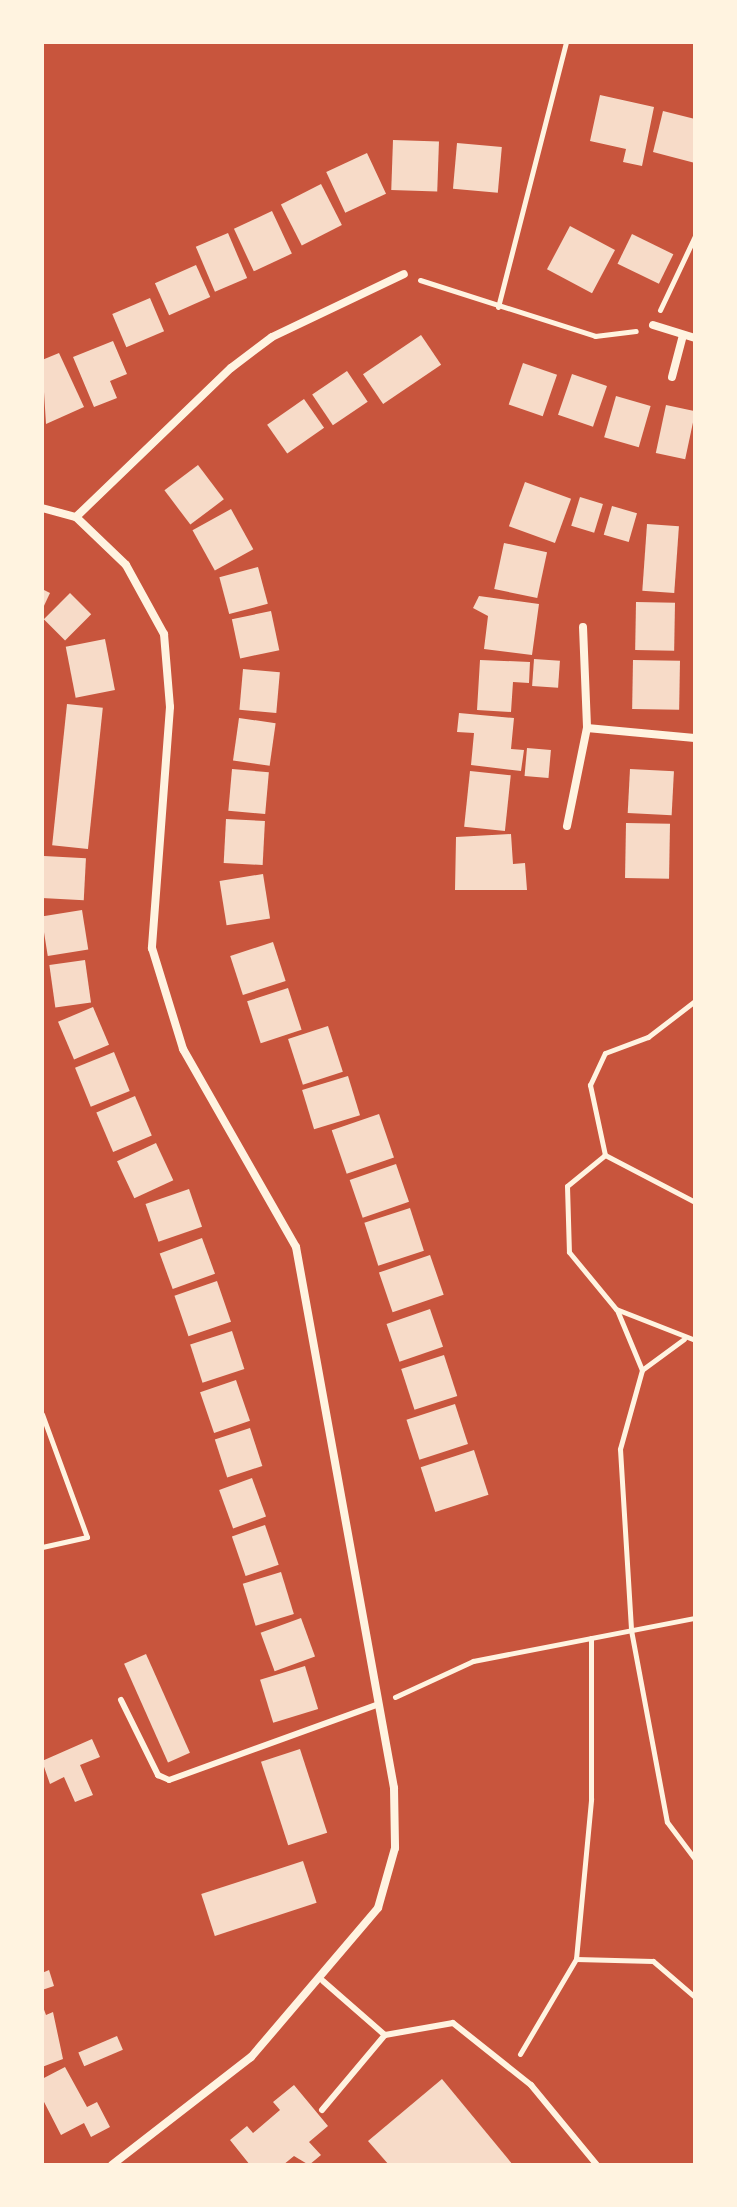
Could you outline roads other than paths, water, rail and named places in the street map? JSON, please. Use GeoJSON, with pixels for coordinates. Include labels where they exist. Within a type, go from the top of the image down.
{"type":"FeatureCollection","features":[{"type":"Feature","properties":{"kind":"street"},"geometry":{"type":"LineString","coordinates":[[76,517],[145,443],[241,360],[404,274]]}},
{"type":"Feature","properties":{"kind":"street"},"geometry":{"type":"LineString","coordinates":[[653,325],[695,338]]}},
{"type":"Feature","properties":{"kind":"street"},"geometry":{"type":"LineString","coordinates":[[672,377],[683,335]]}},
{"type":"Feature","properties":{"kind":"street"},"geometry":{"type":"LineString","coordinates":[[42,508],[76,517],[143,587],[164,634],[170,707],[152,948],[183,1049],[296,1247],[379,1704],[395,1848],[378,1908],[323,1981],[251,2057],[112,2165]]}},
{"type":"Feature","properties":{"kind":"street"},"geometry":{"type":"LineString","coordinates":[[567,826],[587,728],[583,627]]}},
{"type":"Feature","properties":{"kind":"street"},"geometry":{"type":"LineString","coordinates":[[587,728],[695,738]]}},
{"type":"Feature","properties":{"kind":"lane"},"geometry":{"type":"LineString","coordinates":[[121,1700],[158,1775],[169,1780],[379,1704]]}},
{"type":"Feature","properties":{"kind":"lane"},"geometry":{"type":"LineString","coordinates":[[323,1981],[385,2035]]}},
{"type":"Feature","properties":{"kind":"lane"},"geometry":{"type":"LineString","coordinates":[[322,2110],[385,2035],[453,2023],[511,2070],[597,2165]]}}]}
